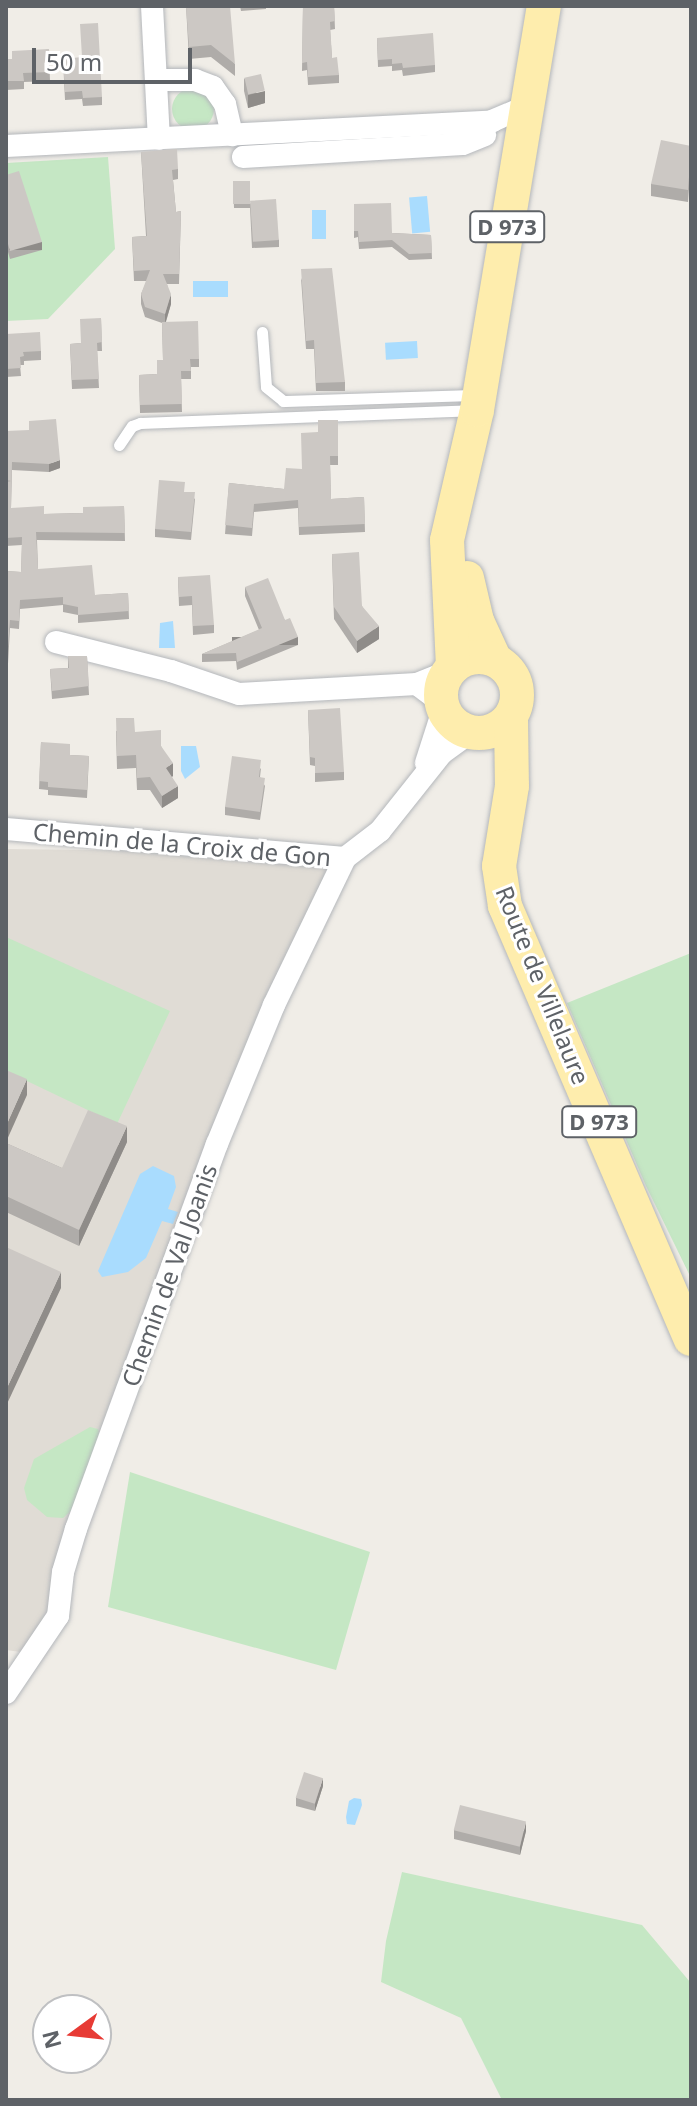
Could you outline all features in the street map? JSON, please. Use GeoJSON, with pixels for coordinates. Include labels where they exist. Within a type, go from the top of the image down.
{"type":"FeatureCollection","features":[{"type":"Feature","properties":{"kind":"main road","name":"D 973"},"geometry":{"type":"LineString","coordinates":[[441,687],[447,540],[478,402],[544,6]]}},
{"type":"Feature","properties":{"kind":"main road","name":"D 973"},"geometry":{"type":"LineString","coordinates":[[469,448],[464,510],[467,582],[477,621],[495,660]]}},
{"type":"Feature","properties":{"kind":"main road"},"geometry":{"type":"LineString","coordinates":[[471,733],[494,731],[511,718],[518,692],[514,679],[495,660],[473,657],[441,687],[454,724],[484,745],[508,801]]}},
{"type":"Feature","properties":{"kind":"main road","name":"Route de Villelaure"},"geometry":{"type":"LineString","coordinates":[[511,718],[513,772],[499,866],[505,906],[691,1339]]}},
{"type":"Feature","properties":{"kind":"street"},"geometry":{"type":"LineString","coordinates":[[152,6],[159,139]]}},
{"type":"Feature","properties":{"kind":"street"},"geometry":{"type":"LineString","coordinates":[[156,80],[195,80],[213,87],[225,104],[232,135]]}},
{"type":"Feature","properties":{"kind":"street"},"geometry":{"type":"LineString","coordinates":[[6,146],[492,121],[527,106]]}},
{"type":"Feature","properties":{"kind":"street"},"geometry":{"type":"LineString","coordinates":[[461,122],[485,135],[520,146]]}},
{"type":"Feature","properties":{"kind":"street"},"geometry":{"type":"LineString","coordinates":[[243,157],[463,144],[485,135]]}},
{"type":"Feature","properties":{"kind":"street"},"geometry":{"type":"LineString","coordinates":[[56,642],[171,671],[239,694],[441,687]]}},
{"type":"Feature","properties":{"kind":"street","name":"Chemin de la Croix de Gon"},"geometry":{"type":"LineString","coordinates":[[419,779],[437,737],[441,687]]}},
{"type":"Feature","properties":{"kind":"street","name":"Chemin de la Croix de Gon"},"geometry":{"type":"LineString","coordinates":[[6,829],[345,858],[380,831],[442,753],[471,733]]}},
{"type":"Feature","properties":{"kind":"street","name":"Chemin de Val Joanis"},"geometry":{"type":"LineString","coordinates":[[6,1693],[58,1616],[64,1594],[63,1572],[76,1529],[217,1144],[274,1005],[345,858]]}},
{"type":"Feature","properties":{"kind":"lane"},"geometry":{"type":"LineString","coordinates":[[262,332],[266,387],[283,401],[478,402]]}},
{"type":"Feature","properties":{"kind":"lane"},"geometry":{"type":"LineString","coordinates":[[119,445],[132,426],[140,423],[478,402]]}},
{"type":"Feature","properties":{"kind":"shaded area"},"geometry":{"type":"Polygon","coordinates":[[[6,849],[166,851],[338,870],[236,1110],[57,1604],[28,1653],[6,1650],[6,849]]]}},
{"type":"Feature","properties":{"kind":"green space"},"geometry":{"type":"Polygon","coordinates":[[[193,88],[208,94],[214,109],[208,124],[193,130],[178,124],[172,109],[178,94],[193,88]]]}},
{"type":"Feature","properties":{"kind":"green space"},"geometry":{"type":"Polygon","coordinates":[[[108,157],[115,249],[48,319],[6,321],[6,163],[108,157]]]}},
{"type":"Feature","properties":{"kind":"green space"},"geometry":{"type":"Polygon","coordinates":[[[6,937],[170,1011],[117,1124],[6,1071],[6,937]]]}},
{"type":"Feature","properties":{"kind":"green space"},"geometry":{"type":"Polygon","coordinates":[[[691,953],[691,1278],[646,1186],[567,1003],[691,953]]]}},
{"type":"Feature","properties":{"kind":"green space"},"geometry":{"type":"Polygon","coordinates":[[[90,1427],[98,1429],[100,1436],[73,1509],[63,1518],[47,1517],[27,1500],[24,1488],[34,1459],[90,1427]]]}},
{"type":"Feature","properties":{"kind":"green space"},"geometry":{"type":"Polygon","coordinates":[[[130,1472],[370,1552],[336,1670],[108,1607],[130,1472]]]}},
{"type":"Feature","properties":{"kind":"green space"},"geometry":{"type":"Polygon","coordinates":[[[402,1872],[642,1925],[690,1982],[691,2100],[502,2100],[461,2018],[381,1982],[386,1941],[402,1872]]]}},
{"type":"Feature","properties":{"kind":"water"},"geometry":{"type":"Polygon","coordinates":[[[427,196],[430,232],[412,233],[409,198],[427,196]]]}},
{"type":"Feature","properties":{"kind":"water"},"geometry":{"type":"Polygon","coordinates":[[[312,210],[326,210],[326,239],[312,239],[312,210]]]}},
{"type":"Feature","properties":{"kind":"water"},"geometry":{"type":"Polygon","coordinates":[[[193,281],[228,281],[228,297],[193,297],[193,281]]]}},
{"type":"Feature","properties":{"kind":"water"},"geometry":{"type":"Polygon","coordinates":[[[417,341],[418,358],[386,360],[385,343],[417,341]]]}},
{"type":"Feature","properties":{"kind":"water"},"geometry":{"type":"Polygon","coordinates":[[[173,621],[175,648],[159,648],[160,623],[173,621]]]}},
{"type":"Feature","properties":{"kind":"water"},"geometry":{"type":"Polygon","coordinates":[[[181,746],[196,746],[200,767],[185,779],[181,771],[181,746]]]}},
{"type":"Feature","properties":{"kind":"water"},"geometry":{"type":"Polygon","coordinates":[[[153,1166],[174,1176],[176,1187],[168,1209],[178,1212],[173,1224],[162,1221],[146,1258],[128,1272],[102,1277],[98,1271],[140,1174],[153,1166]]]}},
{"type":"Feature","properties":{"kind":"water"},"geometry":{"type":"Polygon","coordinates":[[[361,1799],[362,1805],[355,1825],[347,1824],[346,1817],[349,1801],[361,1799]]]}},
{"type":"Feature","properties":{"kind":"building"},"geometry":{"type":"Polygon","coordinates":[[[186,6],[230,6],[235,64],[211,45],[189,47],[186,6]]]}},
{"type":"Feature","properties":{"kind":"building"},"geometry":{"type":"Polygon","coordinates":[[[303,6],[334,6],[335,21],[330,22],[332,58],[337,57],[339,75],[308,77],[307,62],[302,63],[303,6]]]}},
{"type":"Feature","properties":{"kind":"building"},"geometry":{"type":"Polygon","coordinates":[[[98,23],[102,97],[83,98],[82,91],[65,92],[63,59],[82,57],[80,24],[98,23]]]}},
{"type":"Feature","properties":{"kind":"building"},"geometry":{"type":"Polygon","coordinates":[[[433,33],[435,65],[403,68],[402,63],[392,64],[392,59],[378,60],[377,38],[433,33]]]}},
{"type":"Feature","properties":{"kind":"building"},"geometry":{"type":"Polygon","coordinates":[[[49,49],[50,72],[23,73],[24,81],[6,81],[6,59],[12,59],[12,51],[49,49]]]}},
{"type":"Feature","properties":{"kind":"building"},"geometry":{"type":"Polygon","coordinates":[[[261,74],[265,91],[248,94],[244,78],[261,74]]]}},
{"type":"Feature","properties":{"kind":"building"},"geometry":{"type":"Polygon","coordinates":[[[661,140],[691,146],[688,190],[651,184],[661,140]]]}},
{"type":"Feature","properties":{"kind":"building"},"geometry":{"type":"Polygon","coordinates":[[[177,149],[178,169],[172,170],[176,212],[181,211],[179,274],[163,274],[171,294],[165,314],[145,307],[141,294],[150,270],[134,271],[132,237],[147,236],[141,152],[177,149]]]}},
{"type":"Feature","properties":{"kind":"building"},"geometry":{"type":"Polygon","coordinates":[[[19,171],[42,242],[10,251],[6,237],[6,175],[19,171]]]}},
{"type":"Feature","properties":{"kind":"building"},"geometry":{"type":"Polygon","coordinates":[[[233,181],[250,181],[250,204],[233,204],[233,181]]]}},
{"type":"Feature","properties":{"kind":"building"},"geometry":{"type":"Polygon","coordinates":[[[276,199],[279,240],[253,242],[250,201],[276,199]]]}},
{"type":"Feature","properties":{"kind":"building"},"geometry":{"type":"Polygon","coordinates":[[[391,203],[392,233],[431,235],[432,253],[409,254],[392,240],[359,242],[358,231],[354,231],[354,204],[391,203]]]}},
{"type":"Feature","properties":{"kind":"building"},"geometry":{"type":"Polygon","coordinates":[[[332,268],[345,382],[316,383],[314,340],[306,341],[301,269],[332,268]]]}},
{"type":"Feature","properties":{"kind":"building"},"geometry":{"type":"Polygon","coordinates":[[[101,318],[102,342],[97,343],[99,379],[72,380],[70,344],[81,343],[80,319],[101,318]]]}},
{"type":"Feature","properties":{"kind":"building"},"geometry":{"type":"Polygon","coordinates":[[[198,321],[199,359],[190,359],[191,371],[181,371],[182,404],[140,405],[139,375],[157,374],[157,360],[163,360],[162,322],[198,321]]]}},
{"type":"Feature","properties":{"kind":"building"},"geometry":{"type":"Polygon","coordinates":[[[40,332],[41,351],[23,352],[21,368],[6,369],[6,334],[40,332]]]}},
{"type":"Feature","properties":{"kind":"building"},"geometry":{"type":"Polygon","coordinates":[[[56,419],[60,460],[49,464],[12,462],[11,508],[44,506],[44,514],[83,513],[83,507],[124,506],[125,533],[36,532],[38,569],[92,565],[95,595],[128,593],[129,611],[78,615],[78,607],[63,604],[63,597],[20,600],[19,621],[10,620],[6,674],[6,571],[21,572],[22,537],[6,538],[6,482],[11,481],[6,480],[6,431],[29,430],[29,421],[56,419]]]}},
{"type":"Feature","properties":{"kind":"building"},"geometry":{"type":"Polygon","coordinates":[[[318,420],[338,420],[338,456],[330,456],[331,499],[364,497],[365,524],[299,527],[298,500],[254,504],[252,528],[225,525],[229,483],[284,489],[286,468],[302,469],[301,433],[318,432],[318,420]]]}},
{"type":"Feature","properties":{"kind":"building"},"geometry":{"type":"Polygon","coordinates":[[[159,480],[185,482],[184,492],[195,492],[191,532],[155,529],[159,480]]]}},
{"type":"Feature","properties":{"kind":"building"},"geometry":{"type":"Polygon","coordinates":[[[359,552],[362,606],[379,626],[357,641],[334,607],[332,554],[359,552]]]}},
{"type":"Feature","properties":{"kind":"building"},"geometry":{"type":"Polygon","coordinates":[[[210,575],[214,625],[193,626],[192,596],[179,597],[178,577],[210,575]]]}},
{"type":"Feature","properties":{"kind":"building"},"geometry":{"type":"Polygon","coordinates":[[[268,578],[285,620],[290,618],[298,637],[237,662],[236,653],[202,654],[262,628],[245,587],[268,578]]]}},
{"type":"Feature","properties":{"kind":"building"},"geometry":{"type":"Polygon","coordinates":[[[68,656],[87,656],[89,686],[52,691],[50,669],[69,668],[68,656]]]}},
{"type":"Feature","properties":{"kind":"building"},"geometry":{"type":"Polygon","coordinates":[[[340,708],[344,772],[315,773],[315,758],[310,757],[308,710],[340,708]]]}},
{"type":"Feature","properties":{"kind":"building"},"geometry":{"type":"Polygon","coordinates":[[[116,718],[134,718],[135,732],[161,730],[161,746],[173,763],[166,768],[178,786],[162,796],[150,777],[137,778],[136,755],[117,756],[116,718]]]}},
{"type":"Feature","properties":{"kind":"building"},"geometry":{"type":"Polygon","coordinates":[[[41,742],[70,744],[70,755],[89,756],[87,790],[48,787],[48,782],[39,781],[41,742]]]}},
{"type":"Feature","properties":{"kind":"building"},"geometry":{"type":"Polygon","coordinates":[[[232,756],[261,760],[259,777],[265,778],[260,812],[225,807],[232,756]]]}},
{"type":"Feature","properties":{"kind":"building"},"geometry":{"type":"Polygon","coordinates":[[[6,1070],[27,1079],[6,1126],[6,1070]]]}},
{"type":"Feature","properties":{"kind":"building"},"geometry":{"type":"Polygon","coordinates":[[[88,1110],[127,1126],[79,1230],[6,1196],[6,1143],[62,1168],[88,1110]]]}},
{"type":"Feature","properties":{"kind":"building"},"geometry":{"type":"Polygon","coordinates":[[[6,1247],[61,1272],[6,1390],[6,1247]]]}},
{"type":"Feature","properties":{"kind":"building"},"geometry":{"type":"Polygon","coordinates":[[[304,1772],[323,1778],[315,1804],[296,1798],[304,1772]]]}},
{"type":"Feature","properties":{"kind":"building"},"geometry":{"type":"Polygon","coordinates":[[[460,1805],[526,1821],[520,1847],[454,1830],[460,1805]]]}}]}
